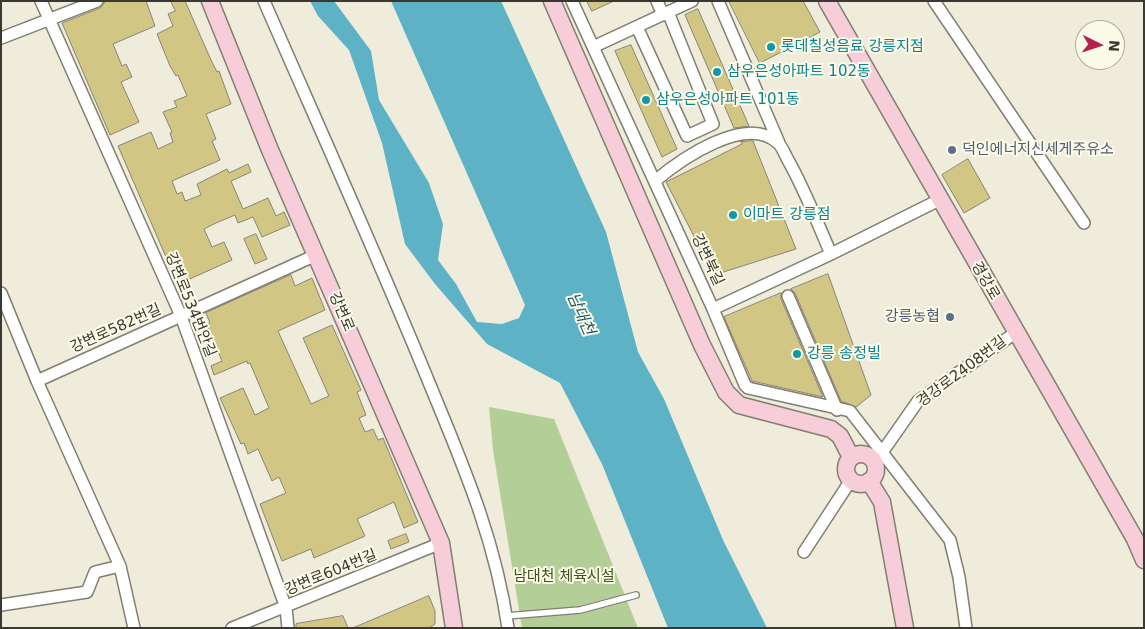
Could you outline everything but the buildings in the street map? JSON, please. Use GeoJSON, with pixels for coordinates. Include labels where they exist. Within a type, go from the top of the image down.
{"type":"FeatureCollection","features":[{"type":"Feature","properties":{"kind":"street","name":"강변로534번안길"},"geometry":{"type":"LineString","coordinates":[[41,1],[181,316],[286,608],[288,628]]}},
{"type":"Feature","properties":{"kind":"street"},"geometry":{"type":"LineString","coordinates":[[1,38],[97,1]]}},
{"type":"Feature","properties":{"kind":"street","name":"강변로"},"geometry":{"type":"LineString","coordinates":[[210,1],[316,254],[441,543],[454,628]]}},
{"type":"Feature","properties":{"kind":"street"},"geometry":{"type":"LineString","coordinates":[[264,1],[405,323],[482,512],[496,561],[508,628]]}},
{"type":"Feature","properties":{"kind":"street"},"geometry":{"type":"LineString","coordinates":[[552,1],[702,345],[726,392],[739,405],[831,429],[840,436],[851,458]]}},
{"type":"Feature","properties":{"kind":"street","name":"강변북길"},"geometry":{"type":"LineString","coordinates":[[572,1],[748,388],[837,410],[850,411],[878,456],[950,540],[959,577],[966,628]]}},
{"type":"Feature","properties":{"kind":"street"},"geometry":{"type":"LineString","coordinates":[[637,27],[686,136],[713,124],[665,14],[657,1]]}},
{"type":"Feature","properties":{"kind":"street"},"geometry":{"type":"LineString","coordinates":[[593,47],[692,1]]}},
{"type":"Feature","properties":{"kind":"street"},"geometry":{"type":"LineString","coordinates":[[718,1],[778,143],[799,180],[831,254]]}},
{"type":"Feature","properties":{"kind":"street","name":"경강로"},"geometry":{"type":"LineString","coordinates":[[827,1],[1015,333],[1135,539],[1144,560]]}},
{"type":"Feature","properties":{"kind":"street"},"geometry":{"type":"LineString","coordinates":[[934,1],[1084,223]]}},
{"type":"Feature","properties":{"kind":"street"},"geometry":{"type":"LineString","coordinates":[[655,181],[680,160],[728,136],[760,134],[778,143]]}},
{"type":"Feature","properties":{"kind":"street"},"geometry":{"type":"LineString","coordinates":[[713,309],[831,254],[939,200]]}},
{"type":"Feature","properties":{"kind":"street","name":"강변로582번길"},"geometry":{"type":"LineString","coordinates":[[37,381],[316,254]]}},
{"type":"Feature","properties":{"kind":"street"},"geometry":{"type":"LineString","coordinates":[[1,294],[37,381],[120,566],[134,628]]}},
{"type":"Feature","properties":{"kind":"street"},"geometry":{"type":"LineString","coordinates":[[788,296],[837,410]]}},
{"type":"Feature","properties":{"kind":"street","name":"경강로2408번길"},"geometry":{"type":"LineString","coordinates":[[869,481],[875,474],[878,456],[918,401],[1015,333]]}},
{"type":"Feature","properties":{"kind":"street"},"geometry":{"type":"LineString","coordinates":[[878,456],[860,454],[851,458],[846,471],[851,480],[860,484],[869,481],[882,502],[905,628]]}},
{"type":"Feature","properties":{"kind":"street"},"geometry":{"type":"LineString","coordinates":[[804,552],[851,480]]}},
{"type":"Feature","properties":{"kind":"street","name":"강변로604번길"},"geometry":{"type":"LineString","coordinates":[[232,628],[286,608],[441,543]]}},
{"type":"Feature","properties":{"kind":"street"},"geometry":{"type":"LineString","coordinates":[[1,605],[87,592],[95,572],[120,566]]}},
{"type":"Feature","properties":{"kind":"lane"},"geometry":{"type":"LineString","coordinates":[[506,616],[580,610],[636,595]]}},
{"type":"Feature","properties":{"kind":"green space","name":"남대천 체육시설"},"geometry":{"type":"Polygon","coordinates":[[[489,407],[554,419],[638,628],[522,628],[493,450],[489,407]]]}},
{"type":"Feature","properties":{"kind":"water","name":"남대천"},"geometry":{"type":"Polygon","coordinates":[[[310,1],[334,1],[371,51],[379,100],[429,183],[443,224],[438,260],[456,284],[477,322],[502,324],[519,318],[525,305],[391,1],[501,1],[606,232],[638,352],[664,399],[723,540],[767,628],[668,628],[602,464],[560,383],[487,344],[435,284],[405,244],[382,143],[349,50],[318,16],[310,1]]]}},
{"type":"Feature","properties":{"kind":"place","name":"롯데칠성음료 강릉지점"},"geometry":{"type":"Point","coordinates":[771,47]}},
{"type":"Feature","properties":{"kind":"place","name":"삼우은성아파트 102동"},"geometry":{"type":"Point","coordinates":[717,72]}},
{"type":"Feature","properties":{"kind":"place","name":"삼우은성아파트 101동"},"geometry":{"type":"Point","coordinates":[646,100]}},
{"type":"Feature","properties":{"kind":"place","name":"덕인에너지신세게주유소"},"geometry":{"type":"Point","coordinates":[952,150]}},
{"type":"Feature","properties":{"kind":"place","name":"이마트 강릉점"},"geometry":{"type":"Point","coordinates":[733,215]}},
{"type":"Feature","properties":{"kind":"place","name":"강릉농협"},"geometry":{"type":"Point","coordinates":[950,317]}},
{"type":"Feature","properties":{"kind":"place","name":"강릉 송정빌"},"geometry":{"type":"Point","coordinates":[797,354]}}]}
